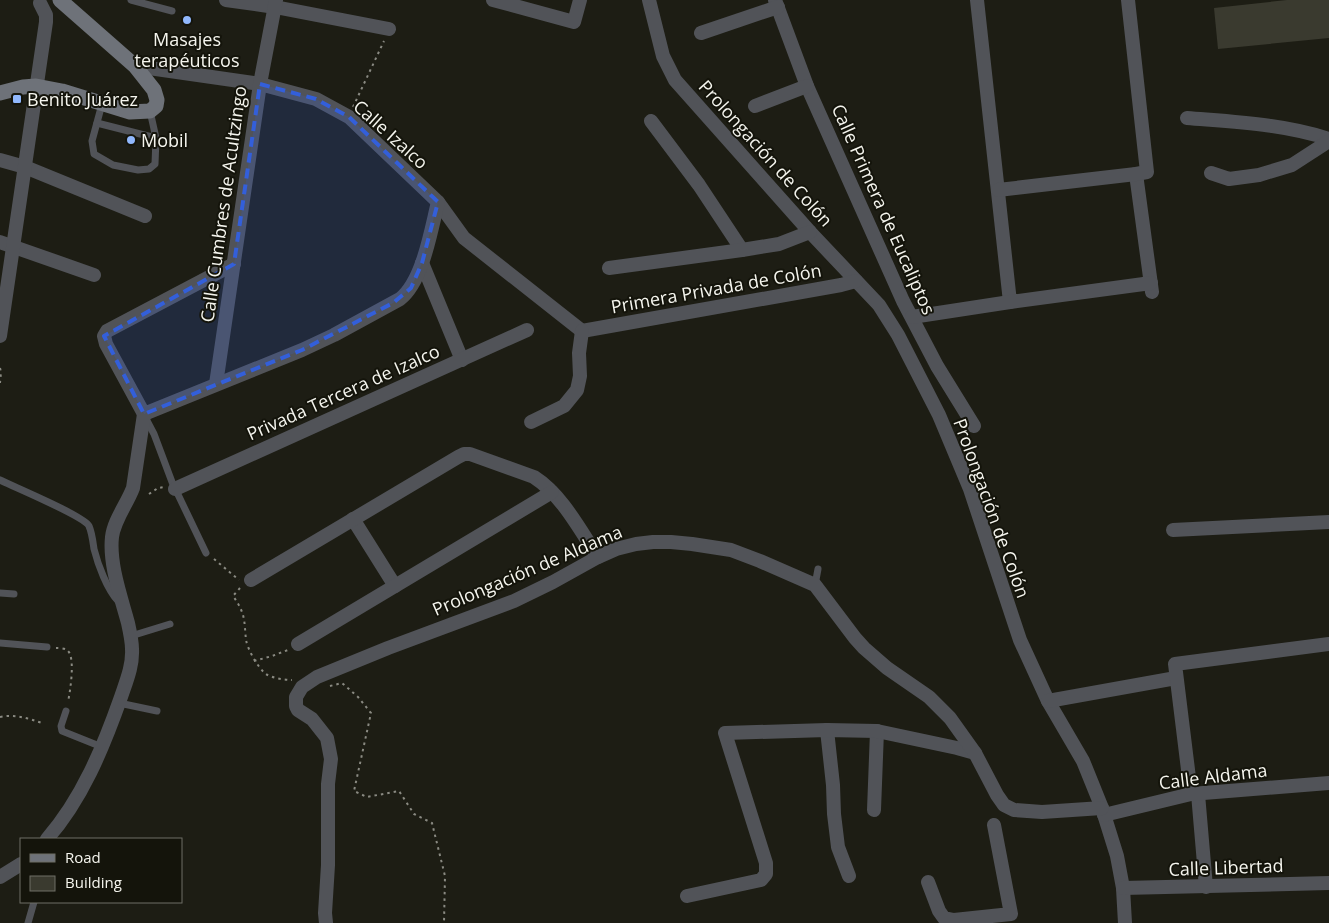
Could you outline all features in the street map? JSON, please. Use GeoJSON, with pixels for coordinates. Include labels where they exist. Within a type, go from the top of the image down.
{"type":"FeatureCollection","features":[{"type":"Feature","properties":{"kind":"main road"},"geometry":{"type":"LineString","coordinates":[[0,93],[36,86],[62,91],[130,112],[150,111],[156,106],[154,90],[135,66],[60,0]]}},
{"type":"Feature","properties":{"kind":"street"},"geometry":{"type":"LineString","coordinates":[[226,0],[275,4],[389,30]]}},
{"type":"Feature","properties":{"kind":"street"},"geometry":{"type":"LineString","coordinates":[[494,0],[574,22],[580,0]]}},
{"type":"Feature","properties":{"kind":"street","name":"Prolongación de Colón"},"geometry":{"type":"LineString","coordinates":[[649,0],[664,56],[675,80],[810,232],[879,305],[898,335],[939,415],[970,489],[1020,640],[1048,700],[1083,762],[1103,811],[1117,856],[1123,888],[1125,923]]}},
{"type":"Feature","properties":{"kind":"street"},"geometry":{"type":"LineString","coordinates":[[977,0],[1010,302]]}},
{"type":"Feature","properties":{"kind":"street"},"geometry":{"type":"LineString","coordinates":[[912,317],[1010,302],[1152,288],[1128,0]]}},
{"type":"Feature","properties":{"kind":"street"},"geometry":{"type":"LineString","coordinates":[[0,336],[7,244],[25,167],[46,18],[40,2]]}},
{"type":"Feature","properties":{"kind":"street","name":"Calle Cumbres de Acultzingo"},"geometry":{"type":"LineString","coordinates":[[216,384],[260,84],[275,4]]}},
{"type":"Feature","properties":{"kind":"street"},"geometry":{"type":"LineString","coordinates":[[701,33],[776,4]]}},
{"type":"Feature","properties":{"kind":"street","name":"Calle Primera de Eucaliptos"},"geometry":{"type":"LineString","coordinates":[[776,4],[807,86],[912,317],[936,366],[974,426]]}},
{"type":"Feature","properties":{"kind":"street","name":"Calle Izalco"},"geometry":{"type":"LineString","coordinates":[[135,66],[260,84],[316,100],[349,116],[438,202],[464,238],[582,332]]}},
{"type":"Feature","properties":{"kind":"street"},"geometry":{"type":"LineString","coordinates":[[756,106],[807,86]]}},
{"type":"Feature","properties":{"kind":"street"},"geometry":{"type":"LineString","coordinates":[[1187,118],[1268,125],[1318,135],[1329,140]]}},
{"type":"Feature","properties":{"kind":"street"},"geometry":{"type":"LineString","coordinates":[[651,121],[699,185],[742,250]]}},
{"type":"Feature","properties":{"kind":"street"},"geometry":{"type":"LineString","coordinates":[[1212,173],[1229,179],[1258,175],[1292,165],[1329,140]]}},
{"type":"Feature","properties":{"kind":"street"},"geometry":{"type":"LineString","coordinates":[[0,160],[25,167],[145,216]]}},
{"type":"Feature","properties":{"kind":"street"},"geometry":{"type":"LineString","coordinates":[[998,190],[1141,173]]}},
{"type":"Feature","properties":{"kind":"street"},"geometry":{"type":"LineString","coordinates":[[144,414],[302,350],[334,335],[406,294],[411,288],[422,263],[438,202]]}},
{"type":"Feature","properties":{"kind":"street","name":"Primera Privada de Colón"},"geometry":{"type":"LineString","coordinates":[[609,268],[779,244],[810,232]]}},
{"type":"Feature","properties":{"kind":"street"},"geometry":{"type":"LineString","coordinates":[[7,244],[94,275]]}},
{"type":"Feature","properties":{"kind":"street"},"geometry":{"type":"LineString","coordinates":[[422,263],[462,360]]}},
{"type":"Feature","properties":{"kind":"street"},"geometry":{"type":"LineString","coordinates":[[48,838],[75,800],[92,769],[118,704],[132,659],[131,636],[113,560],[112,536],[133,488],[144,414],[106,344],[104,336],[107,331],[234,264]]}},
{"type":"Feature","properties":{"kind":"street","name":"Primera Privada de Colón"},"geometry":{"type":"LineString","coordinates":[[582,332],[856,281]]}},
{"type":"Feature","properties":{"kind":"street","name":"Privada Tercera de Izalco"},"geometry":{"type":"LineString","coordinates":[[175,489],[527,330]]}},
{"type":"Feature","properties":{"kind":"street"},"geometry":{"type":"LineString","coordinates":[[531,422],[564,406],[577,390],[580,376],[579,353],[582,332]]}},
{"type":"Feature","properties":{"kind":"street"},"geometry":{"type":"LineString","coordinates":[[251,580],[464,454],[475,455],[534,477],[544,484],[562,504],[598,557]]}},
{"type":"Feature","properties":{"kind":"street"},"geometry":{"type":"LineString","coordinates":[[298,644],[552,492]]}},
{"type":"Feature","properties":{"kind":"street"},"geometry":{"type":"LineString","coordinates":[[354,519],[395,586]]}},
{"type":"Feature","properties":{"kind":"street"},"geometry":{"type":"LineString","coordinates":[[1172,530],[1329,522]]}},
{"type":"Feature","properties":{"kind":"street","name":"Prolongación de Aldama"},"geometry":{"type":"LineString","coordinates":[[326,923],[324,913],[328,865],[328,784],[331,759],[327,738],[312,719],[298,710],[295,702],[302,687],[388,648],[514,601],[598,557],[616,549],[636,544],[671,542],[731,550],[747,555],[815,585],[855,638],[887,668],[928,697],[950,718],[974,753],[1000,801],[1008,808],[1042,812],[1103,811]]}},
{"type":"Feature","properties":{"kind":"street"},"geometry":{"type":"LineString","coordinates":[[1206,887],[1174,664],[1329,644]]}},
{"type":"Feature","properties":{"kind":"street"},"geometry":{"type":"LineString","coordinates":[[1048,700],[1176,678]]}},
{"type":"Feature","properties":{"kind":"street"},"geometry":{"type":"LineString","coordinates":[[687,896],[761,880],[766,874],[766,863],[725,733],[827,730],[878,731],[974,753]]}},
{"type":"Feature","properties":{"kind":"street"},"geometry":{"type":"LineString","coordinates":[[827,730],[838,847],[849,876]]}},
{"type":"Feature","properties":{"kind":"street"},"geometry":{"type":"LineString","coordinates":[[874,810],[878,731]]}},
{"type":"Feature","properties":{"kind":"street","name":"Calle Aldama"},"geometry":{"type":"LineString","coordinates":[[1103,811],[1194,794],[1329,783]]}},
{"type":"Feature","properties":{"kind":"street"},"geometry":{"type":"LineString","coordinates":[[928,882],[939,911],[944,918],[954,920],[1012,919],[994,825]]}},
{"type":"Feature","properties":{"kind":"street"},"geometry":{"type":"LineString","coordinates":[[0,877],[20,865]]}},
{"type":"Feature","properties":{"kind":"street","name":"Calle Libertad"},"geometry":{"type":"LineString","coordinates":[[1123,888],[1329,883]]}},
{"type":"Feature","properties":{"kind":"lane"},"geometry":{"type":"LineString","coordinates":[[131,0],[172,11]]}},
{"type":"Feature","properties":{"kind":"lane"},"geometry":{"type":"LineString","coordinates":[[102,104],[92,142],[94,154],[113,165],[138,170],[149,169],[155,164],[156,138],[150,111]]}},
{"type":"Feature","properties":{"kind":"lane"},"geometry":{"type":"LineString","coordinates":[[97,122],[156,138]]}},
{"type":"Feature","properties":{"kind":"lane"},"geometry":{"type":"LineString","coordinates":[[144,414],[154,434],[168,474],[206,553]]}},
{"type":"Feature","properties":{"kind":"lane"},"geometry":{"type":"LineString","coordinates":[[0,480],[86,522],[90,530],[99,565],[112,594],[124,607]]}},
{"type":"Feature","properties":{"kind":"lane"},"geometry":{"type":"LineString","coordinates":[[815,585],[818,569]]}},
{"type":"Feature","properties":{"kind":"lane"},"geometry":{"type":"LineString","coordinates":[[0,593],[14,594]]}},
{"type":"Feature","properties":{"kind":"lane"},"geometry":{"type":"LineString","coordinates":[[131,636],[170,624]]}},
{"type":"Feature","properties":{"kind":"lane"},"geometry":{"type":"LineString","coordinates":[[0,643],[47,647]]}},
{"type":"Feature","properties":{"kind":"lane"},"geometry":{"type":"LineString","coordinates":[[118,704],[157,711]]}},
{"type":"Feature","properties":{"kind":"lane"},"geometry":{"type":"LineString","coordinates":[[66,711],[61,726],[62,731],[102,747]]}},
{"type":"Feature","properties":{"kind":"lane"},"geometry":{"type":"LineString","coordinates":[[28,923],[34,903]]}},
{"type":"Feature","properties":{"kind":"path"},"geometry":{"type":"LineString","coordinates":[[349,116],[389,30]]}},
{"type":"Feature","properties":{"kind":"path"},"geometry":{"type":"LineString","coordinates":[[0,368],[0,383]]}},
{"type":"Feature","properties":{"kind":"path"},"geometry":{"type":"LineString","coordinates":[[149,494],[156,489]]}},
{"type":"Feature","properties":{"kind":"path"},"geometry":{"type":"LineString","coordinates":[[206,553],[244,584],[233,596],[239,605],[245,622],[246,642],[254,661],[266,674],[284,680],[310,682],[323,688],[342,683],[358,697],[370,713],[354,791],[366,797],[399,791],[414,814],[432,824],[444,876],[444,923]]}},
{"type":"Feature","properties":{"kind":"path"},"geometry":{"type":"LineString","coordinates":[[254,661],[284,652],[298,644]]}},
{"type":"Feature","properties":{"kind":"path"},"geometry":{"type":"LineString","coordinates":[[47,647],[66,649],[71,657],[71,684],[66,711]]}},
{"type":"Feature","properties":{"kind":"path"},"geometry":{"type":"LineString","coordinates":[[0,718],[9,715],[42,723]]}},
{"type":"Feature","properties":{"kind":"highlighted area"},"geometry":{"type":"Polygon","coordinates":[[[260,84],[316,99],[349,117],[438,202],[422,263],[411,288],[393,303],[302,350],[144,414],[104,336],[234,264],[260,84]]]}},
{"type":"Feature","properties":{"kind":"building"},"geometry":{"type":"Polygon","coordinates":[[[1287,0],[1329,0],[1329,38],[1218,49],[1214,8],[1287,0]]]}},
{"type":"Feature","properties":{"kind":"place","name":"Masajes terapéuticos"},"geometry":{"type":"Point","coordinates":[187,20]}},
{"type":"Feature","properties":{"kind":"place","name":"Benito Juárez"},"geometry":{"type":"Point","coordinates":[17,99]}},
{"type":"Feature","properties":{"kind":"place","name":"Mobil"},"geometry":{"type":"Point","coordinates":[131,140]}}]}
